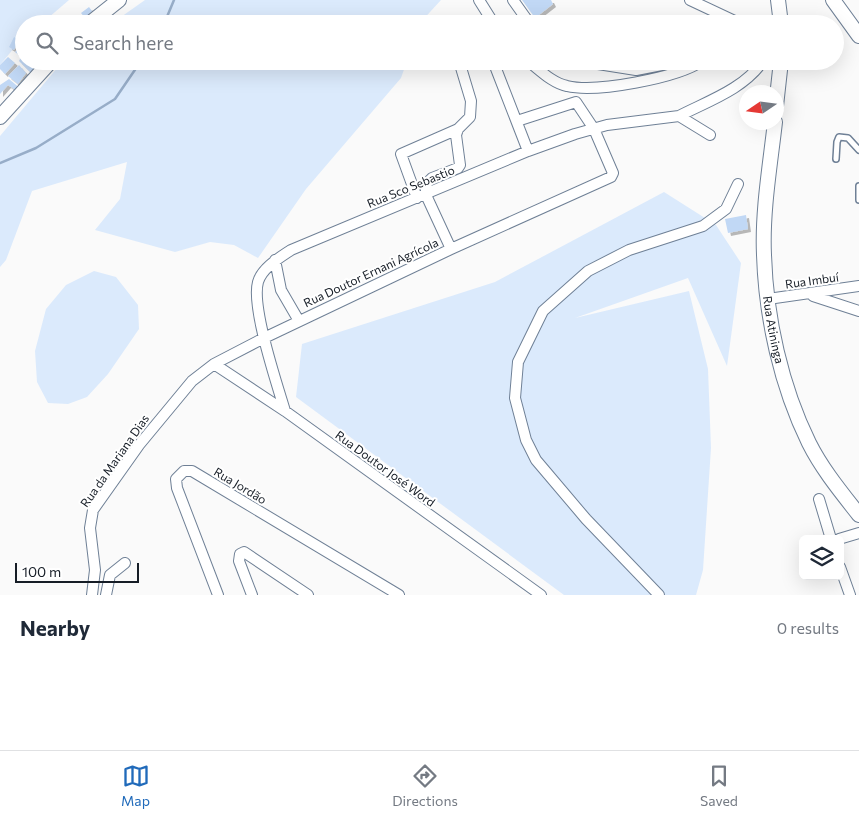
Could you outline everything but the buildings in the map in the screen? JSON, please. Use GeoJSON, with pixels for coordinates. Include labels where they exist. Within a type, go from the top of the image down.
{"type":"FeatureCollection","features":[{"type":"Feature","properties":{"kind":"street"},"geometry":{"type":"LineString","coordinates":[[100,15],[119,0]]}},
{"type":"Feature","properties":{"kind":"street"},"geometry":{"type":"LineString","coordinates":[[477,0],[481,15]]}},
{"type":"Feature","properties":{"kind":"street"},"geometry":{"type":"LineString","coordinates":[[477,0],[488,15]]}},
{"type":"Feature","properties":{"kind":"street"},"geometry":{"type":"LineString","coordinates":[[513,0],[524,15]]}},
{"type":"Feature","properties":{"kind":"street"},"geometry":{"type":"LineString","coordinates":[[690,0],[722,15]]}},
{"type":"Feature","properties":{"kind":"street"},"geometry":{"type":"LineString","coordinates":[[778,0],[780,15]]}},
{"type":"Feature","properties":{"kind":"street"},"geometry":{"type":"LineString","coordinates":[[833,0],[844,15]]}},
{"type":"Feature","properties":{"kind":"street"},"geometry":{"type":"LineString","coordinates":[[844,15],[859,36]]}},
{"type":"Feature","properties":{"kind":"street"},"geometry":{"type":"LineString","coordinates":[[0,117],[43,70]]}},
{"type":"Feature","properties":{"kind":"street"},"geometry":{"type":"LineString","coordinates":[[450,249],[400,154],[458,129],[470,117],[472,110],[461,70]]}},
{"type":"Feature","properties":{"kind":"street"},"geometry":{"type":"LineString","coordinates":[[497,70],[528,151]]}},
{"type":"Feature","properties":{"kind":"street"},"geometry":{"type":"LineString","coordinates":[[540,70],[556,82],[583,88],[651,79],[685,70]]}},
{"type":"Feature","properties":{"kind":"street","name":"Rua Sco Sebastio"},"geometry":{"type":"LineString","coordinates":[[285,410],[264,338],[258,298],[258,282],[275,260],[291,250],[528,151],[607,125],[679,116],[732,90],[756,70]]}},
{"type":"Feature","properties":{"kind":"street"},"geometry":{"type":"LineString","coordinates":[[778,85],[780,70]]}},
{"type":"Feature","properties":{"kind":"street"},"geometry":{"type":"LineString","coordinates":[[516,120],[573,102],[578,104],[594,129]]}},
{"type":"Feature","properties":{"kind":"street"},"geometry":{"type":"LineString","coordinates":[[679,116],[710,135]]}},
{"type":"Feature","properties":{"kind":"street"},"geometry":{"type":"LineString","coordinates":[[421,196],[428,180],[458,168],[460,165],[456,135],[458,129]]}},
{"type":"Feature","properties":{"kind":"street","name":"Rua Doutor Ernani Agrícola"},"geometry":{"type":"LineString","coordinates":[[214,364],[450,249],[540,211],[611,177],[613,169],[594,129]]}},
{"type":"Feature","properties":{"kind":"street","name":"Rua Atininga"},"geometry":{"type":"LineString","coordinates":[[774,130],[764,254],[774,343],[796,414],[810,444],[829,475],[859,515]]}},
{"type":"Feature","properties":{"kind":"street"},"geometry":{"type":"LineString","coordinates":[[659,595],[586,519],[536,460],[526,440],[515,398],[518,362],[543,311],[588,271],[629,250],[703,226],[726,209],[738,184]]}},
{"type":"Feature","properties":{"kind":"street"},"geometry":{"type":"LineString","coordinates":[[275,260],[280,290],[299,322]]}},
{"type":"Feature","properties":{"kind":"street","name":"Rua Imbuí"},"geometry":{"type":"LineString","coordinates":[[768,299],[810,295],[859,286]]}},
{"type":"Feature","properties":{"kind":"street"},"geometry":{"type":"LineString","coordinates":[[810,295],[859,311]]}},
{"type":"Feature","properties":{"kind":"street","name":"Rua Doutor José Word"},"geometry":{"type":"LineString","coordinates":[[214,364],[285,410],[541,595]]}},
{"type":"Feature","properties":{"kind":"street","name":"Rua da Mariana Dias"},"geometry":{"type":"LineString","coordinates":[[92,595],[95,570],[90,528],[93,510],[140,445],[182,392],[192,381],[214,364]]}},
{"type":"Feature","properties":{"kind":"street","name":"Rua Jordão"},"geometry":{"type":"LineString","coordinates":[[218,595],[177,488],[176,479],[184,471],[192,471],[399,595]]}},
{"type":"Feature","properties":{"kind":"street"},"geometry":{"type":"LineString","coordinates":[[819,499],[830,535]]}},
{"type":"Feature","properties":{"kind":"street"},"geometry":{"type":"LineString","coordinates":[[844,538],[859,533]]}},
{"type":"Feature","properties":{"kind":"street"},"geometry":{"type":"LineString","coordinates":[[252,595],[240,561],[240,554],[244,552],[308,595]]}},
{"type":"Feature","properties":{"kind":"street"},"geometry":{"type":"LineString","coordinates":[[106,595],[110,575],[125,562]]}},
{"type":"Feature","properties":{"kind":"street"},"geometry":{"type":"LineString","coordinates":[[844,578],[850,595]]}},
{"type":"Feature","properties":{"kind":"lane"},"geometry":{"type":"LineString","coordinates":[[836,159],[836,142],[840,137],[848,138],[859,150]]}},
{"type":"Feature","properties":{"kind":"lane"},"geometry":{"type":"LineString","coordinates":[[859,186],[859,200]]}},
{"type":"Feature","properties":{"kind":"shaded area"},"geometry":{"type":"Polygon","coordinates":[[[0,0],[69,0],[52,15],[15,15],[15,47],[0,65],[0,0]]]}},
{"type":"Feature","properties":{"kind":"shaded area"},"geometry":{"type":"Polygon","coordinates":[[[145,0],[441,0],[427,15],[124,15],[145,0]]]}},
{"type":"Feature","properties":{"kind":"shaded area"},"geometry":{"type":"Polygon","coordinates":[[[55,70],[404,70],[401,78],[306,189],[258,258],[234,245],[210,242],[175,252],[95,230],[120,199],[127,162],[32,191],[6,260],[0,267],[0,136],[55,70]]]}},
{"type":"Feature","properties":{"kind":"shaded area"},"geometry":{"type":"Polygon","coordinates":[[[664,192],[716,225],[741,263],[727,366],[688,278],[575,318],[689,291],[708,369],[711,448],[703,570],[696,595],[564,595],[296,397],[302,344],[495,282],[664,192]]]}},
{"type":"Feature","properties":{"kind":"shaded area"},"geometry":{"type":"Polygon","coordinates":[[[94,271],[116,277],[138,305],[139,329],[108,374],[87,397],[68,404],[48,403],[37,382],[35,351],[46,309],[66,285],[94,271]]]}},
{"type":"Feature","properties":{"kind":"waterway"},"geometry":{"type":"LineString","coordinates":[[168,15],[174,0]]}},
{"type":"Feature","properties":{"kind":"waterway"},"geometry":{"type":"LineString","coordinates":[[0,163],[36,148],[115,99],[135,70]]}}]}
